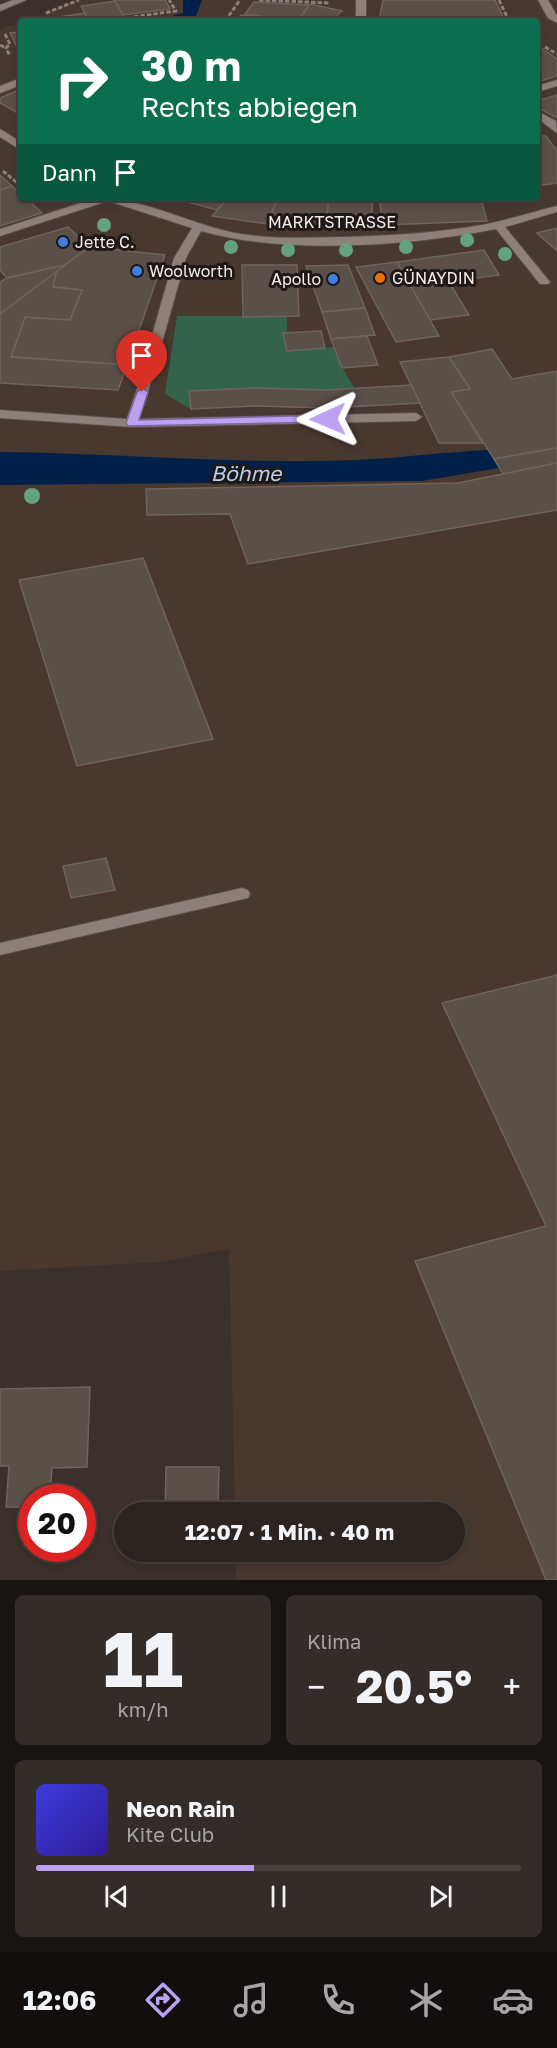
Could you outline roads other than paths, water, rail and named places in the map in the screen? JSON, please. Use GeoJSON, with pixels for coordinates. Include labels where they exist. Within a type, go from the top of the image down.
{"type":"FeatureCollection","features":[{"type":"Feature","properties":{"kind":"street"},"geometry":{"type":"LineString","coordinates":[[0,8],[21,0]]}},
{"type":"Feature","properties":{"kind":"street"},"geometry":{"type":"LineString","coordinates":[[543,0],[551,16],[557,20]]}},
{"type":"Feature","properties":{"kind":"street"},"geometry":{"type":"LineString","coordinates":[[361,2],[361,18]]}},
{"type":"Feature","properties":{"kind":"street"},"geometry":{"type":"LineString","coordinates":[[0,90],[18,82]]}},
{"type":"Feature","properties":{"kind":"street"},"geometry":{"type":"LineString","coordinates":[[540,88],[557,83]]}},
{"type":"Feature","properties":{"kind":"street"},"geometry":{"type":"LineString","coordinates":[[540,116],[557,129]]}},
{"type":"Feature","properties":{"kind":"street"},"geometry":{"type":"LineString","coordinates":[[0,132],[18,145]]}},
{"type":"Feature","properties":{"kind":"street"},"geometry":{"type":"LineString","coordinates":[[0,233],[99,201]]}},
{"type":"Feature","properties":{"kind":"street","name":"MARKTSTRASSE"},"geometry":{"type":"LineString","coordinates":[[120,201],[240,237],[298,242],[391,239],[500,227],[557,209]]}},
{"type":"Feature","properties":{"kind":"street"},"geometry":{"type":"LineString","coordinates":[[139,206],[146,201]]}},
{"type":"Feature","properties":{"kind":"street"},"geometry":{"type":"LineString","coordinates":[[132,423],[180,258],[199,226]]}},
{"type":"Feature","properties":{"kind":"street"},"geometry":{"type":"LineString","coordinates":[[500,227],[544,281],[557,278]]}},
{"type":"Feature","properties":{"kind":"street"},"geometry":{"type":"LineString","coordinates":[[0,414],[132,423],[416,417]]}},
{"type":"Feature","properties":{"kind":"street"},"geometry":{"type":"LineString","coordinates":[[0,949],[242,894]]}},
{"type":"Feature","properties":{"kind":"water"},"geometry":{"type":"Polygon","coordinates":[[[183,0],[202,0],[195,18],[168,18],[183,13],[183,0]]]}},
{"type":"Feature","properties":{"kind":"water","name":"Böhme"},"geometry":{"type":"Polygon","coordinates":[[[488,450],[499,468],[422,481],[0,485],[0,452],[312,461],[488,450]]]}},
{"type":"Feature","properties":{"kind":"place","name":"Jette C."},"geometry":{"type":"Point","coordinates":[63,242]}},
{"type":"Feature","properties":{"kind":"place","name":"Woolworth"},"geometry":{"type":"Point","coordinates":[137,271]}},
{"type":"Feature","properties":{"kind":"place","name":"GÜNAYDIN"},"geometry":{"type":"Point","coordinates":[380,278]}},
{"type":"Feature","properties":{"kind":"place","name":"Apollo"},"geometry":{"type":"Point","coordinates":[333,279]}}]}
